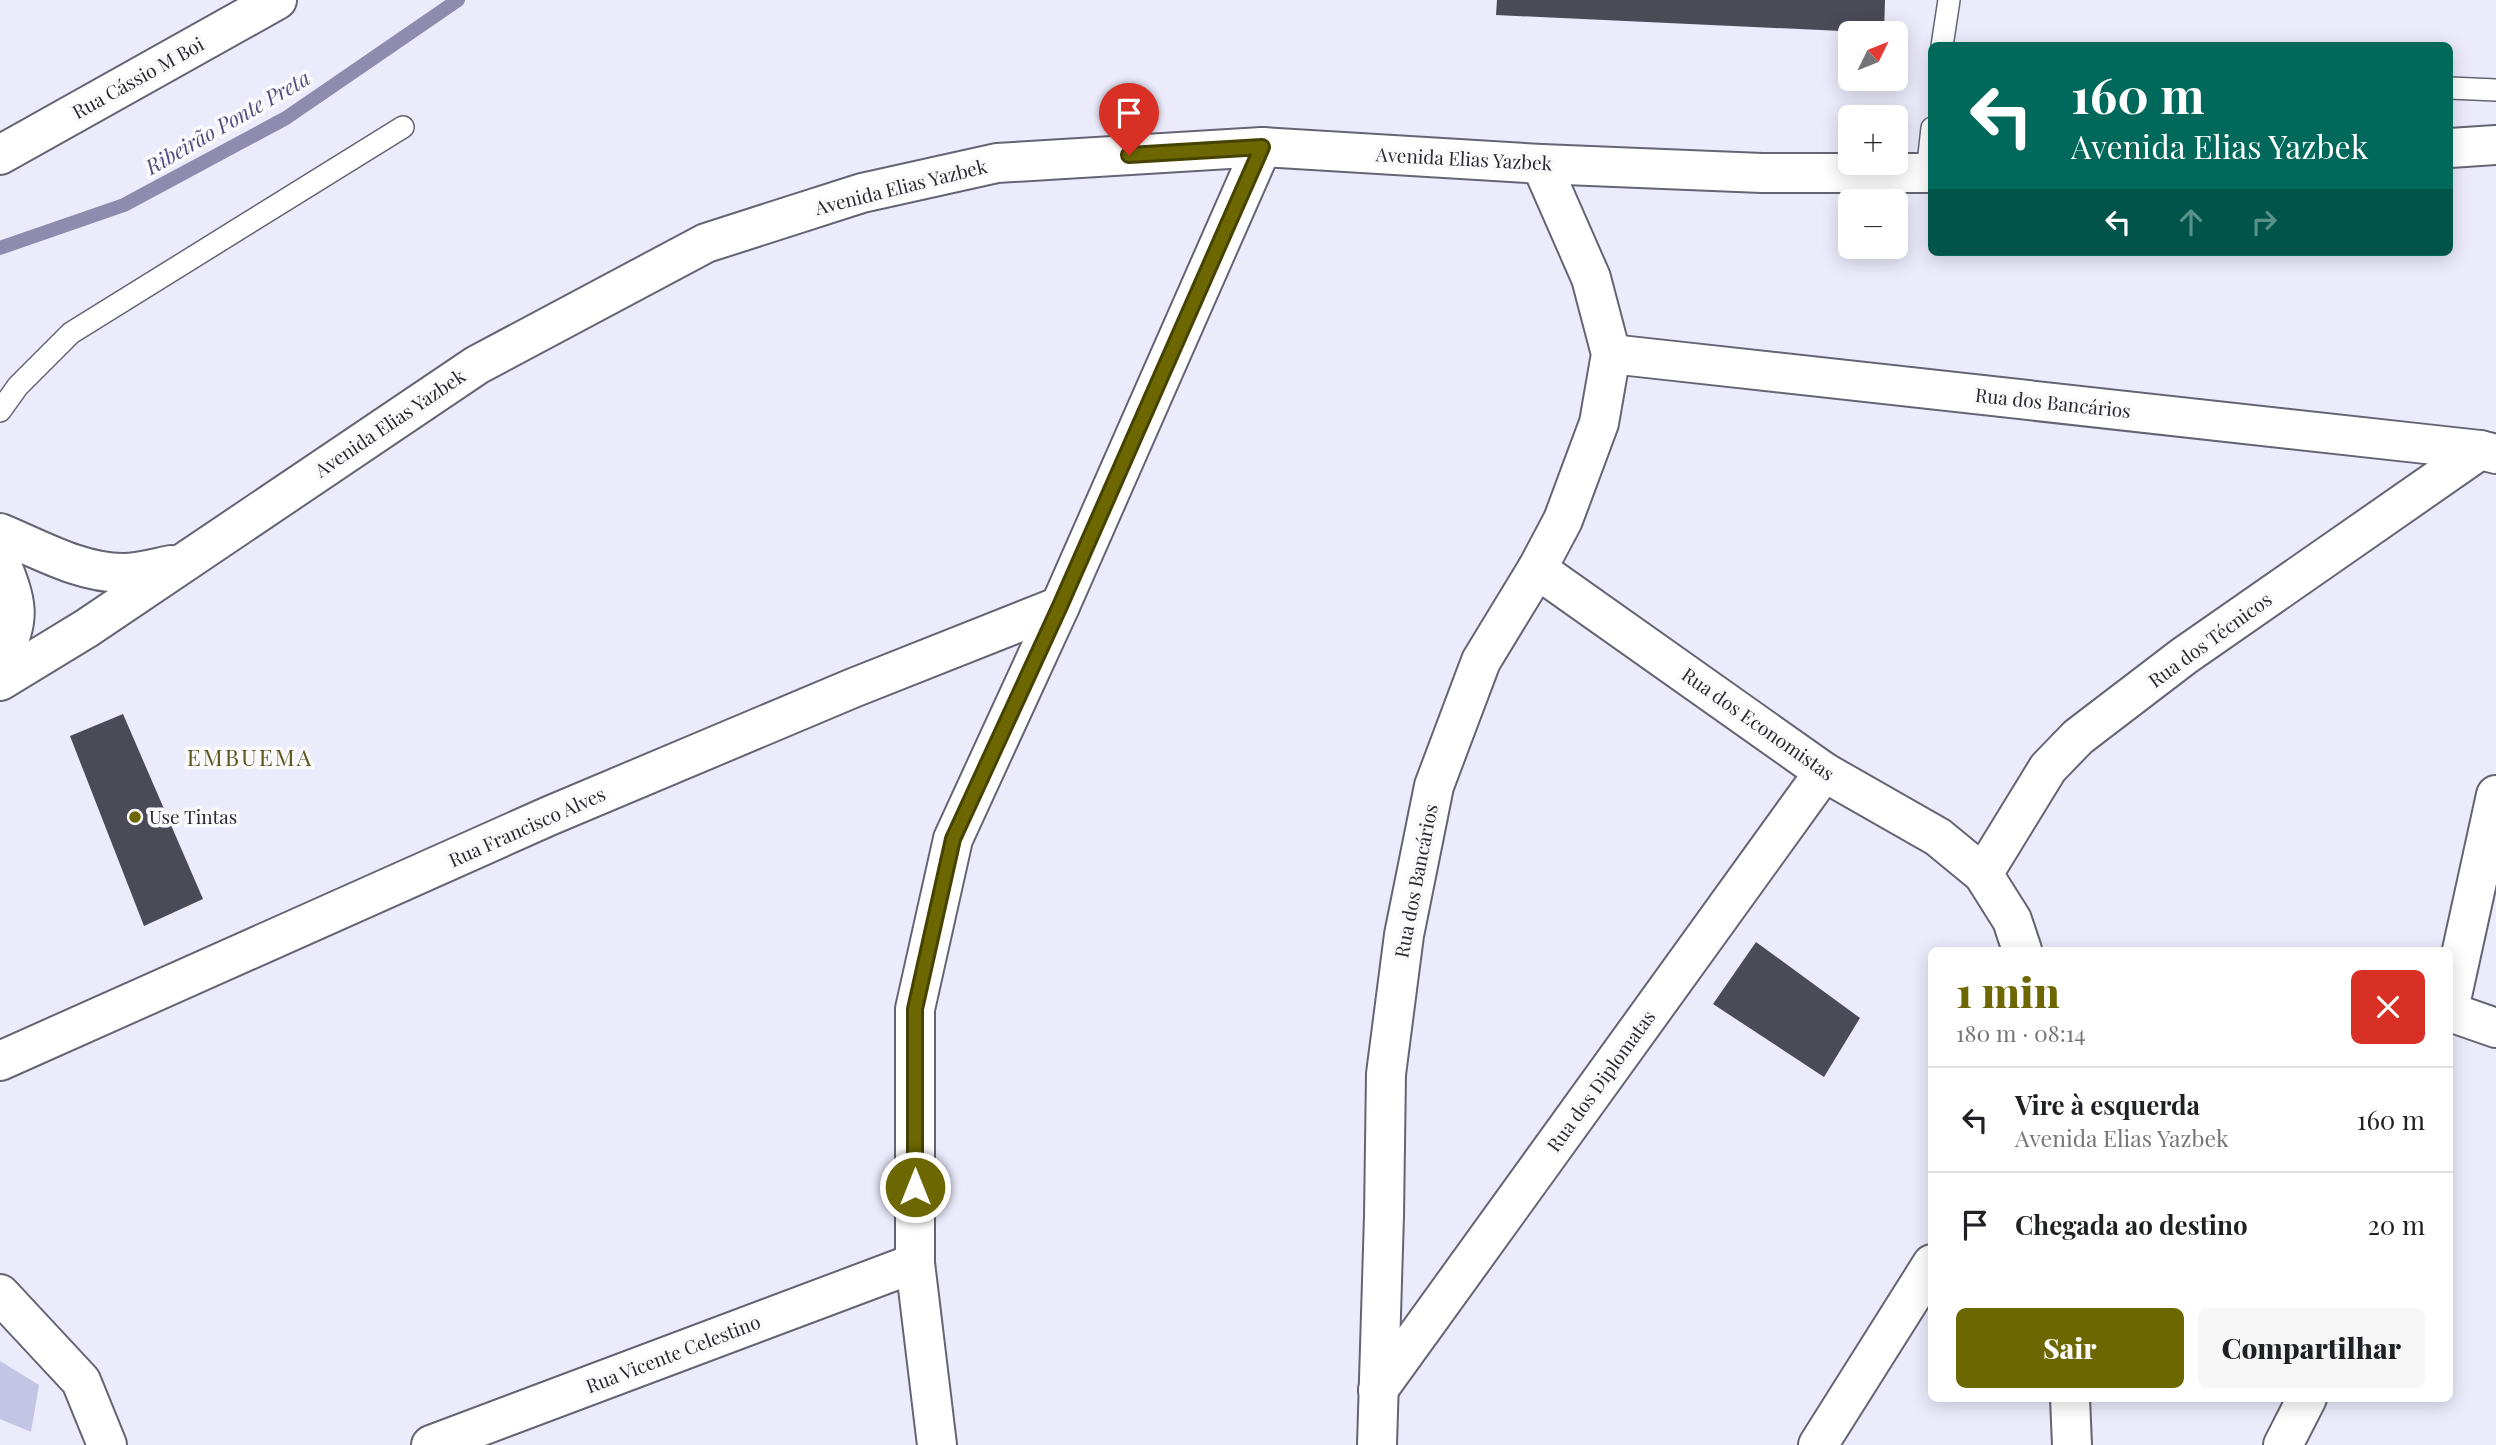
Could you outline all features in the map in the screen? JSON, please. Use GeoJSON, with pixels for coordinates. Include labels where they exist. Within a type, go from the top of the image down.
{"type":"FeatureCollection","features":[{"type":"Feature","properties":{"kind":"street","name":"Rua Cássio M Boi"},"geometry":{"type":"LineString","coordinates":[[0,155],[277,0]]}},
{"type":"Feature","properties":{"kind":"street"},"geometry":{"type":"LineString","coordinates":[[2453,148],[2496,145]]}},
{"type":"Feature","properties":{"kind":"street","name":"Avenida Elias Yazbek"},"geometry":{"type":"LineString","coordinates":[[0,681],[87,628],[387,423],[477,365],[705,243],[862,193],[997,163],[1262,147],[1541,164],[1762,173],[1928,173]]}},
{"type":"Feature","properties":{"kind":"street"},"geometry":{"type":"LineString","coordinates":[[937,1445],[915,1264],[915,1009],[953,839],[1060,606],[1262,147]]}},
{"type":"Feature","properties":{"kind":"street","name":"Rua dos Bancários"},"geometry":{"type":"LineString","coordinates":[[1377,1445],[1386,1074],[1404,935],[1434,786],[1480,661],[1537,569],[1563,520],[1599,423],[1611,354],[1591,278],[1541,164]]}},
{"type":"Feature","properties":{"kind":"street","name":"Rua dos Bancários"},"geometry":{"type":"LineString","coordinates":[[1611,354],[2488,452]]}},
{"type":"Feature","properties":{"kind":"street","name":"Rua dos Técnicos"},"geometry":{"type":"LineString","coordinates":[[1983,874],[2048,768],[2078,737],[2184,656],[2488,452]]}},
{"type":"Feature","properties":{"kind":"street"},"geometry":{"type":"LineString","coordinates":[[0,533],[77,565],[99,571],[125,573],[184,563]]}},
{"type":"Feature","properties":{"kind":"street"},"geometry":{"type":"LineString","coordinates":[[0,560],[13,595],[15,610],[12,638],[0,659]]}},
{"type":"Feature","properties":{"kind":"street","name":"Rua dos Economistas"},"geometry":{"type":"LineString","coordinates":[[1537,569],[1824,772],[1937,837],[1983,874],[2012,920],[2021,947]]}},
{"type":"Feature","properties":{"kind":"street","name":"Rua Francisco Alves"},"geometry":{"type":"LineString","coordinates":[[0,1061],[549,816],[853,688],[1060,606]]}},
{"type":"Feature","properties":{"kind":"street","name":"Rua dos Diplomatas"},"geometry":{"type":"LineString","coordinates":[[1378,1390],[1824,772]]}},
{"type":"Feature","properties":{"kind":"street"},"geometry":{"type":"LineString","coordinates":[[2453,991],[2496,795]]}},
{"type":"Feature","properties":{"kind":"street"},"geometry":{"type":"LineString","coordinates":[[2453,1013],[2496,1028]]}},
{"type":"Feature","properties":{"kind":"street","name":"Rua Vicente Celestino"},"geometry":{"type":"LineString","coordinates":[[431,1445],[915,1264]]}},
{"type":"Feature","properties":{"kind":"street"},"geometry":{"type":"LineString","coordinates":[[1818,1445],[1928,1270]]}},
{"type":"Feature","properties":{"kind":"street"},"geometry":{"type":"LineString","coordinates":[[0,1294],[81,1381],[107,1445]]}},
{"type":"Feature","properties":{"kind":"street"},"geometry":{"type":"LineString","coordinates":[[2070,1402],[2072,1445]]}},
{"type":"Feature","properties":{"kind":"street"},"geometry":{"type":"LineString","coordinates":[[2283,1445],[2305,1402]]}},
{"type":"Feature","properties":{"kind":"lane"},"geometry":{"type":"LineString","coordinates":[[1942,42],[1948,0]]}},
{"type":"Feature","properties":{"kind":"lane"},"geometry":{"type":"LineString","coordinates":[[2453,88],[2496,90]]}},
{"type":"Feature","properties":{"kind":"lane"},"geometry":{"type":"LineString","coordinates":[[0,411],[18,386],[71,333],[403,127]]}},
{"type":"Feature","properties":{"kind":"shaded area"},"geometry":{"type":"Polygon","coordinates":[[[0,1361],[39,1385],[31,1432],[0,1419],[0,1361]]]}},
{"type":"Feature","properties":{"kind":"building"},"geometry":{"type":"Polygon","coordinates":[[[1497,0],[1885,0],[1884,21],[1838,21],[1838,31],[1496,15],[1497,0]]]}},
{"type":"Feature","properties":{"kind":"building","name":"Use Tintas"},"geometry":{"type":"Polygon","coordinates":[[[123,714],[203,899],[144,926],[70,736],[123,714]]]}},
{"type":"Feature","properties":{"kind":"building"},"geometry":{"type":"Polygon","coordinates":[[[1756,942],[1860,1018],[1824,1077],[1713,1004],[1756,942]]]}},
{"type":"Feature","properties":{"kind":"waterway","name":"Ribeirão Ponte Preta"},"geometry":{"type":"LineString","coordinates":[[0,248],[124,205],[286,118],[458,0]]}},
{"type":"Feature","properties":{"kind":"place","name":"Use Tintas"},"geometry":{"type":"Point","coordinates":[135,817]}},
{"type":"Feature","properties":{"kind":"district","name":"EMBUEMA"},"geometry":{"type":"Point","coordinates":[250,758]}},
{"type":"Feature","properties":{"kind":"route"},"geometry":{"type":"LineString","coordinates":[[915,1187],[915,1009],[953,839],[1060,606],[1262,147],[1129,155]]}}]}
